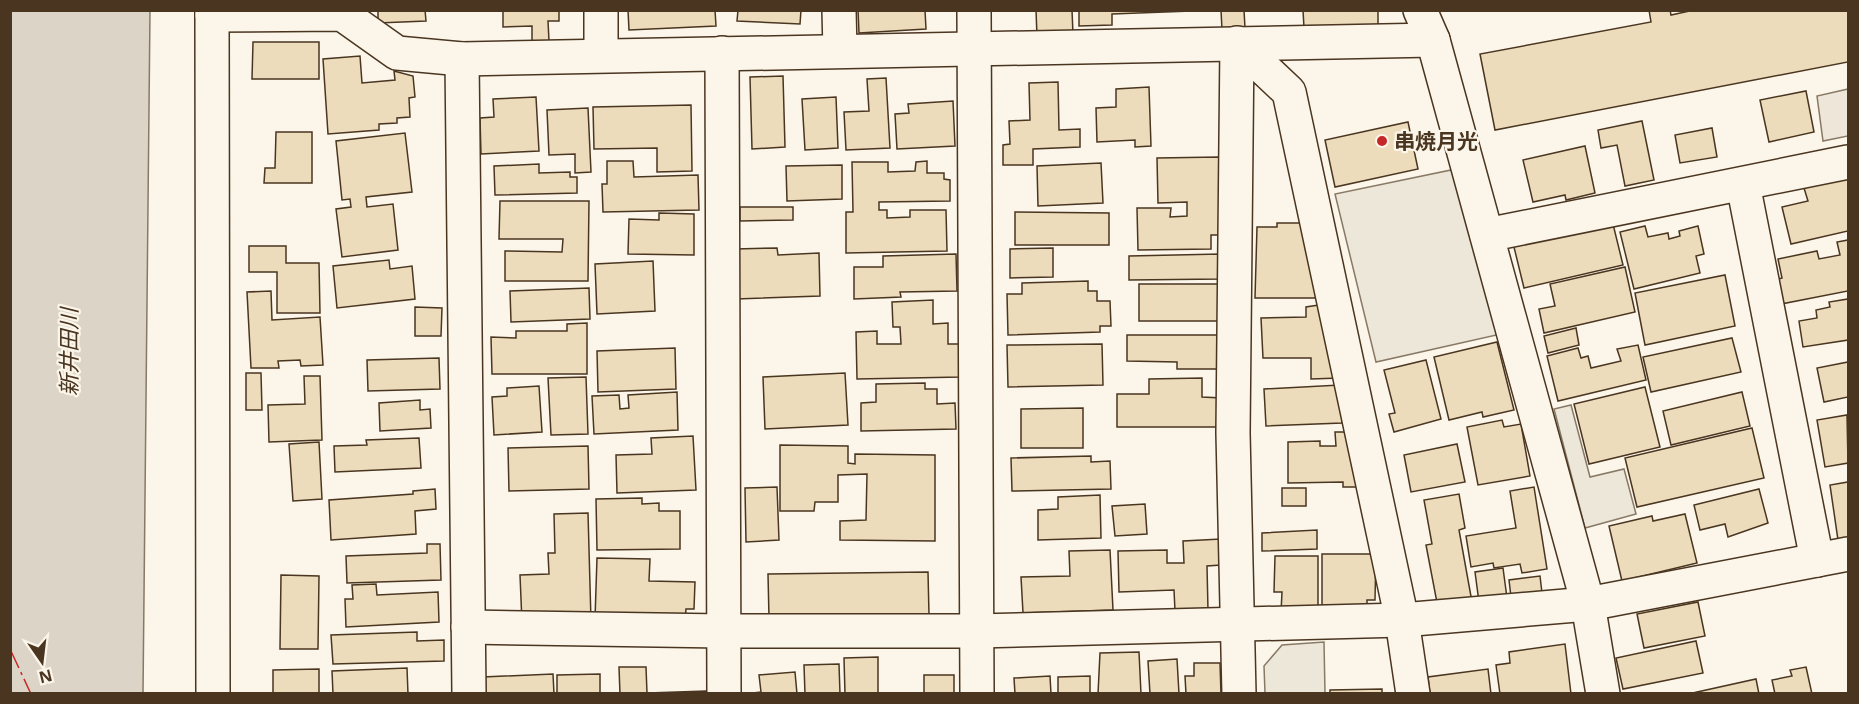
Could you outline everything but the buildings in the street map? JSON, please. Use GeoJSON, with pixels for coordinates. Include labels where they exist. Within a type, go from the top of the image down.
{"type":"FeatureCollection","features":[{"type":"Feature","properties":{"kind":"street"},"geometry":{"type":"LineString","coordinates":[[601,10],[601,56]]}},
{"type":"Feature","properties":{"kind":"street"},"geometry":{"type":"LineString","coordinates":[[839,10],[840,51]]}},
{"type":"Feature","properties":{"kind":"street"},"geometry":{"type":"LineString","coordinates":[[974,10],[977,693]]}},
{"type":"Feature","properties":{"kind":"street"},"geometry":{"type":"LineString","coordinates":[[1420,10],[1433,40],[1588,603],[1603,693]]}},
{"type":"Feature","properties":{"kind":"street"},"geometry":{"type":"LineString","coordinates":[[213,693],[212,13],[342,14],[397,53],[462,59],[1433,40]]}},
{"type":"Feature","properties":{"kind":"street"},"geometry":{"type":"LineString","coordinates":[[1237,43],[1289,92],[1402,620],[1413,693]]}},
{"type":"Feature","properties":{"kind":"street"},"geometry":{"type":"LineString","coordinates":[[1237,43],[1233,433],[1239,693]]}},
{"type":"Feature","properties":{"kind":"street"},"geometry":{"type":"LineString","coordinates":[[722,53],[724,693]]}},
{"type":"Feature","properties":{"kind":"street"},"geometry":{"type":"LineString","coordinates":[[462,59],[469,693]]}},
{"type":"Feature","properties":{"kind":"street"},"geometry":{"type":"LineString","coordinates":[[1487,234],[1848,162]]}},
{"type":"Feature","properties":{"kind":"street"},"geometry":{"type":"LineString","coordinates":[[468,627],[723,631],[977,631],[1402,620],[1588,603],[1833,557],[1743,184]]}},
{"type":"Feature","properties":{"kind":"shaded area"},"geometry":{"type":"Polygon","coordinates":[[[1848,89],[1848,136],[1823,141],[1817,96],[1848,89]]]}},
{"type":"Feature","properties":{"kind":"shaded area"},"geometry":{"type":"Polygon","coordinates":[[[1456,169],[1501,334],[1376,362],[1335,194],[1456,169]]]}},
{"type":"Feature","properties":{"kind":"shaded area"},"geometry":{"type":"Polygon","coordinates":[[[1571,405],[1590,477],[1624,469],[1636,514],[1585,528],[1554,409],[1571,405]]]}},
{"type":"Feature","properties":{"kind":"shaded area"},"geometry":{"type":"Polygon","coordinates":[[[1324,642],[1325,693],[1265,693],[1264,666],[1282,645],[1324,642]]]}},
{"type":"Feature","properties":{"kind":"water","name":"新井田川"},"geometry":{"type":"Polygon","coordinates":[[[10,11],[150,11],[143,693],[11,693],[10,11]]]}},
{"type":"Feature","properties":{"kind":"power"},"geometry":{"type":"LineString","coordinates":[[10,649],[31,694]]}},
{"type":"Feature","properties":{"kind":"place","name":"串焼月光"},"geometry":{"type":"Point","coordinates":[1382,141]}}]}
